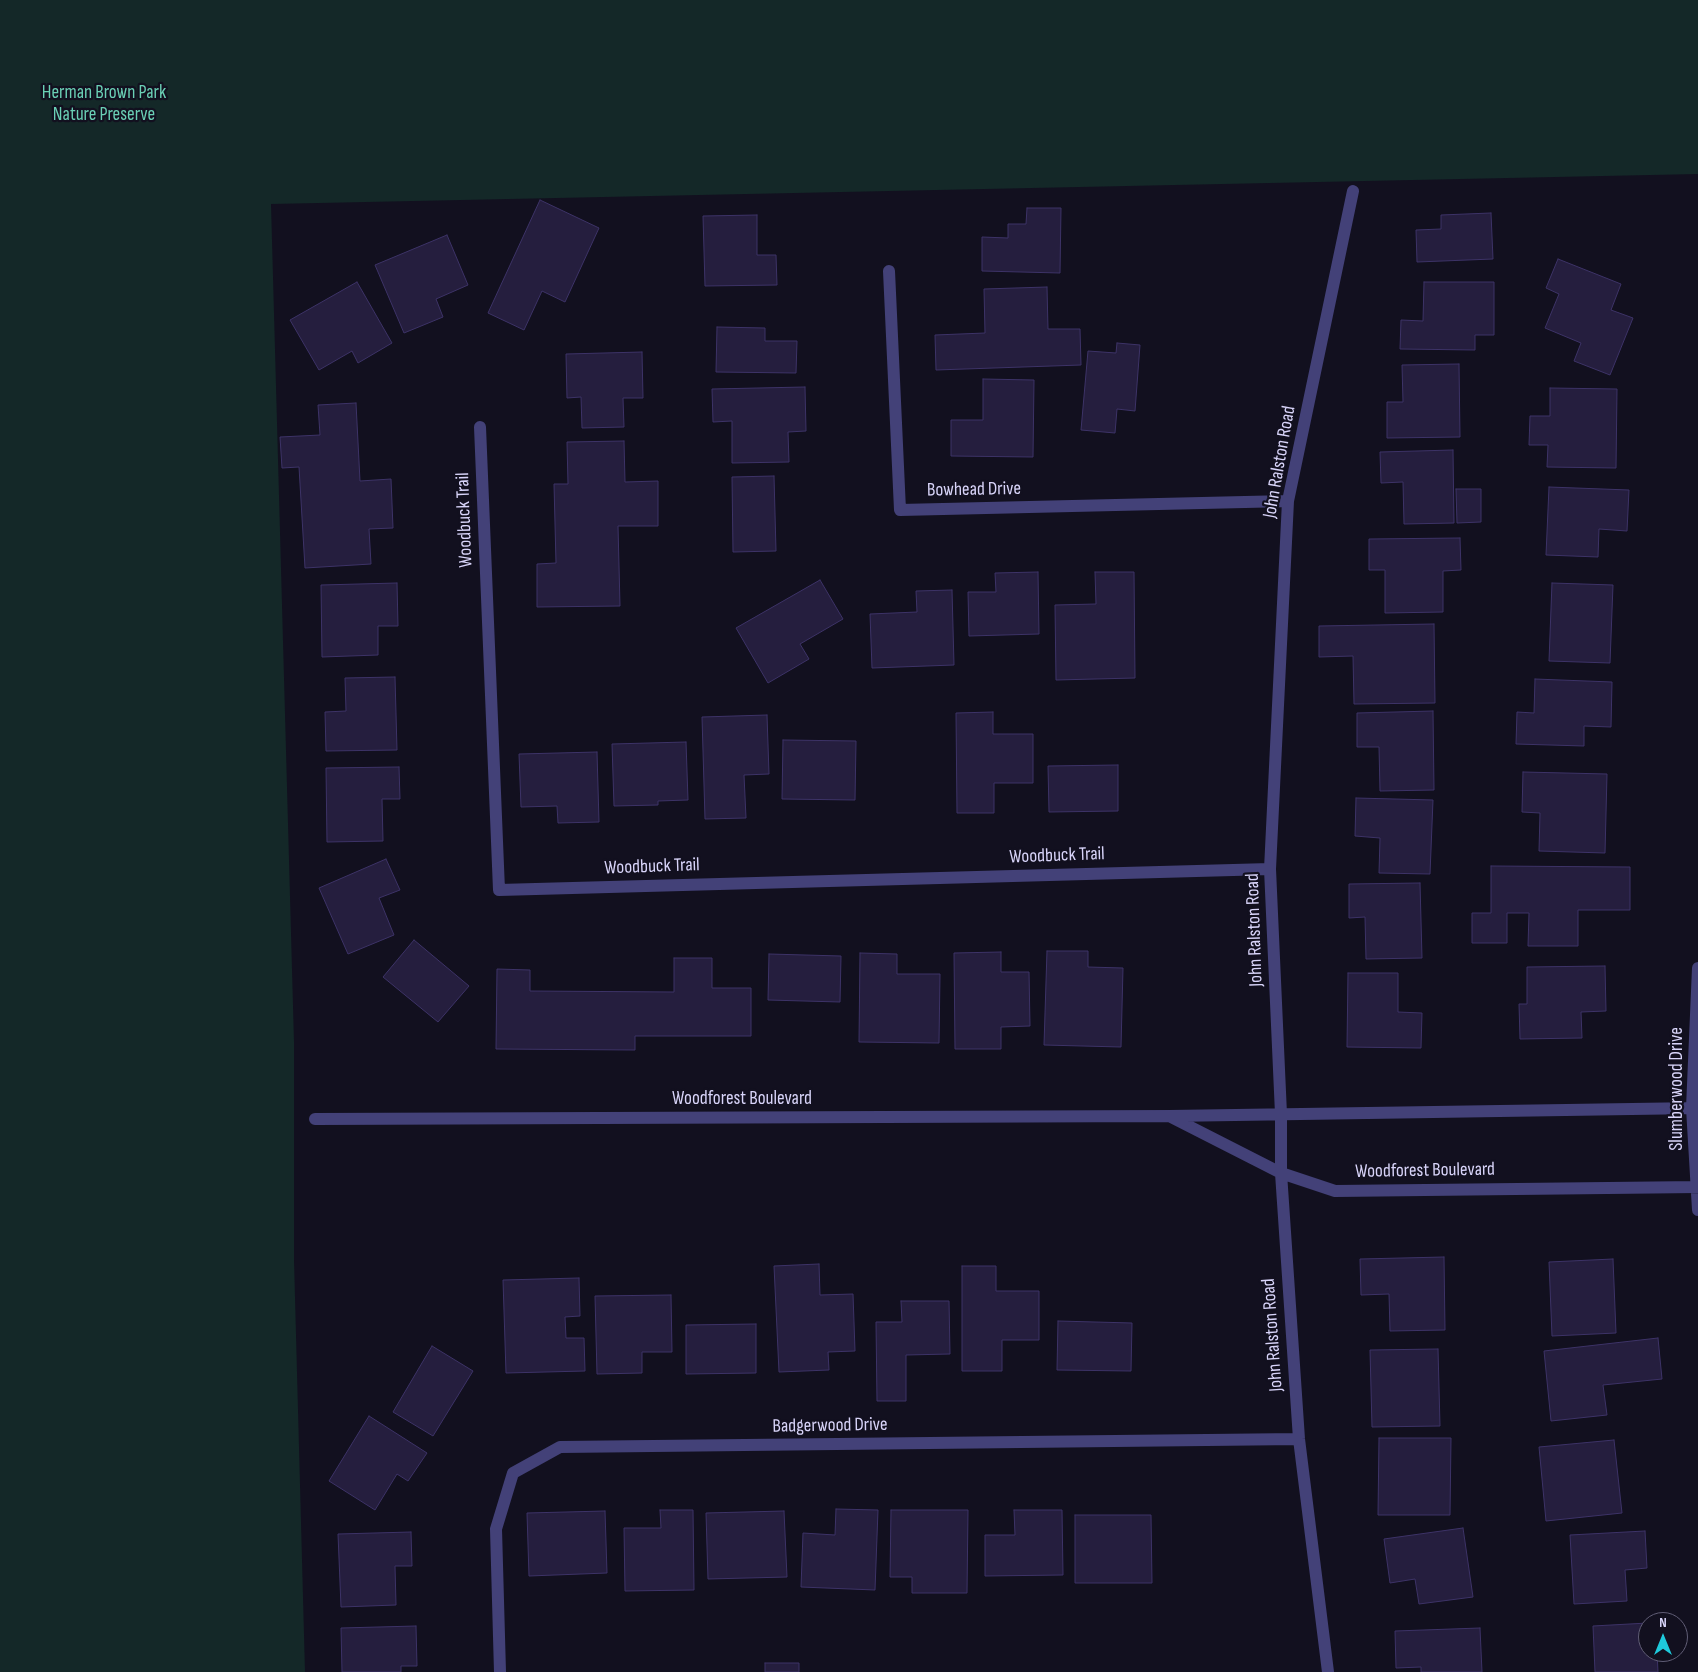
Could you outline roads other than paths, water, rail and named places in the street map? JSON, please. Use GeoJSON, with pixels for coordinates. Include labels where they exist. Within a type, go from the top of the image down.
{"type":"FeatureCollection","features":[{"type":"Feature","properties":{"kind":"street","name":"John Ralston Road"},"geometry":{"type":"LineString","coordinates":[[1328,1672],[1299,1439],[1281,1173],[1281,1114],[1270,869],[1288,501],[1353,191]]}},
{"type":"Feature","properties":{"kind":"street","name":"Bowhead Drive"},"geometry":{"type":"LineString","coordinates":[[889,272],[900,510],[1288,501]]}},
{"type":"Feature","properties":{"kind":"street","name":"Woodbuck Trail"},"geometry":{"type":"LineString","coordinates":[[480,427],[499,890],[1270,869]]}},
{"type":"Feature","properties":{"kind":"street","name":"Slumberwood Drive"},"geometry":{"type":"LineString","coordinates":[[1698,968],[1695,1108],[1698,1210]]}},
{"type":"Feature","properties":{"kind":"street","name":"Woodforest Boulevard"},"geometry":{"type":"LineString","coordinates":[[315,1119],[1169,1116],[1695,1108]]}},
{"type":"Feature","properties":{"kind":"street","name":"Woodforest Boulevard"},"geometry":{"type":"LineString","coordinates":[[1169,1116],[1281,1173],[1335,1191],[1698,1187]]}},
{"type":"Feature","properties":{"kind":"street","name":"Badgerwood Drive"},"geometry":{"type":"LineString","coordinates":[[500,1672],[496,1529],[513,1472],[560,1447],[1299,1439]]}},
{"type":"Feature","properties":{"kind":"park label","name":"Herman Brown Park Nature Preserve"},"geometry":{"type":"Point","coordinates":[104,104]}}]}
